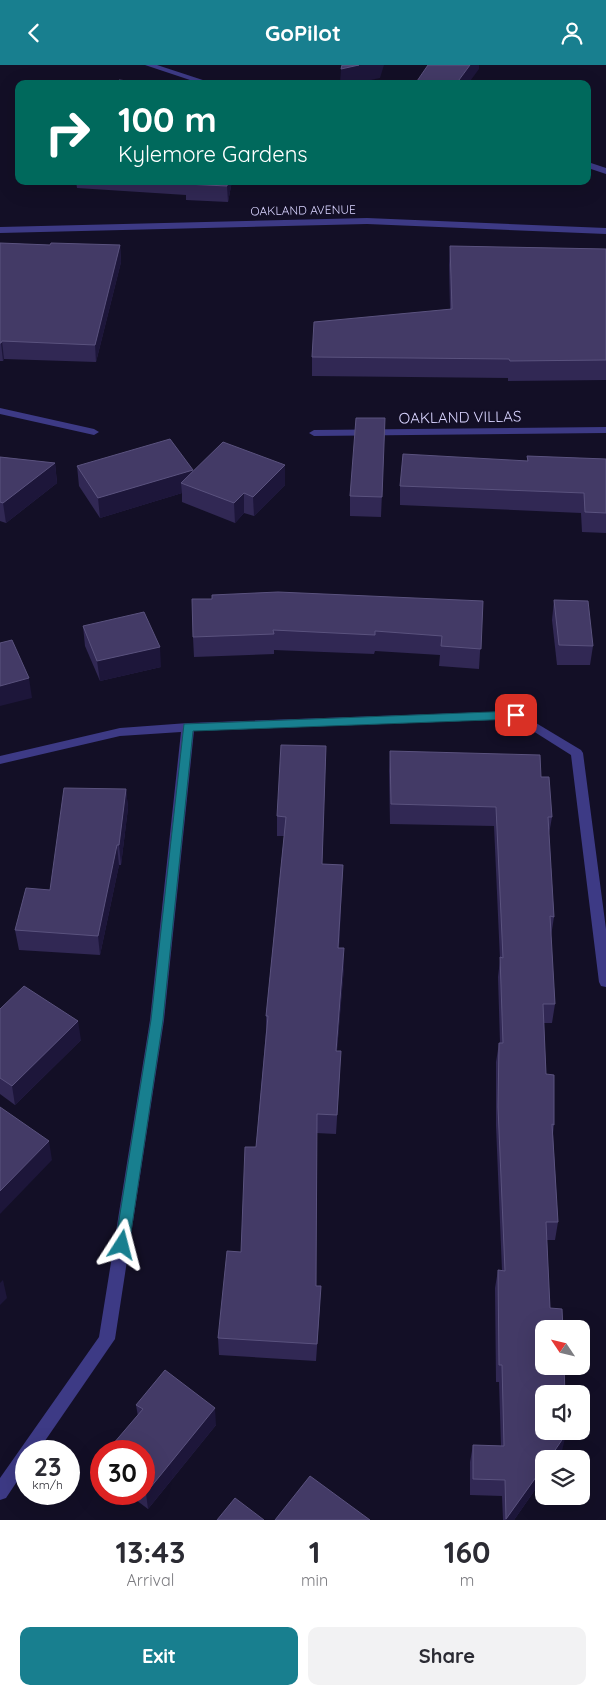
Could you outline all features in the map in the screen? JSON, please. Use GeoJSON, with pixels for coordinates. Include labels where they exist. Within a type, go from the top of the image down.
{"type":"FeatureCollection","features":[{"type":"Feature","properties":{"kind":"street"},"geometry":{"type":"LineString","coordinates":[[149,65],[199,80]]}},
{"type":"Feature","properties":{"kind":"street"},"geometry":{"type":"LineString","coordinates":[[591,166],[606,171]]}},
{"type":"Feature","properties":{"kind":"street","name":"OAKLAND AVENUE"},"geometry":{"type":"LineString","coordinates":[[0,230],[367,221],[606,231]]}},
{"type":"Feature","properties":{"kind":"street"},"geometry":{"type":"LineString","coordinates":[[0,411],[94,431]]}},
{"type":"Feature","properties":{"kind":"street","name":"OAKLAND VILLAS"},"geometry":{"type":"LineString","coordinates":[[314,433],[606,430]]}},
{"type":"Feature","properties":{"kind":"street"},"geometry":{"type":"LineString","coordinates":[[0,760],[120,732],[188,727],[516,715],[577,753],[606,982]]}},
{"type":"Feature","properties":{"kind":"street"},"geometry":{"type":"LineString","coordinates":[[36,1440],[107,1339],[157,1020],[188,727]]}},
{"type":"Feature","properties":{"kind":"street"},"geometry":{"type":"LineString","coordinates":[[0,1491],[15,1470]]}},
{"type":"Feature","properties":{"kind":"building"},"geometry":{"type":"Polygon","coordinates":[[[342,65],[359,65],[341,69],[342,65]]]}},
{"type":"Feature","properties":{"kind":"building"},"geometry":{"type":"Polygon","coordinates":[[[428,65],[470,65],[459,80],[418,80],[428,65]]]}},
{"type":"Feature","properties":{"kind":"building"},"geometry":{"type":"Polygon","coordinates":[[[0,243],[120,245],[95,345],[2,341],[0,343],[0,243]]]}},
{"type":"Feature","properties":{"kind":"building"},"geometry":{"type":"Polygon","coordinates":[[[450,246],[606,249],[606,360],[510,361],[509,359],[312,357],[314,322],[452,309],[450,246]]]}},
{"type":"Feature","properties":{"kind":"building"},"geometry":{"type":"Polygon","coordinates":[[[356,418],[385,418],[382,497],[350,496],[356,418]]]}},
{"type":"Feature","properties":{"kind":"building"},"geometry":{"type":"Polygon","coordinates":[[[170,439],[193,470],[98,498],[77,466],[170,439]]]}},
{"type":"Feature","properties":{"kind":"building"},"geometry":{"type":"Polygon","coordinates":[[[223,442],[285,465],[253,497],[244,493],[234,503],[181,483],[223,442]]]}},
{"type":"Feature","properties":{"kind":"building"},"geometry":{"type":"Polygon","coordinates":[[[403,454],[528,461],[527,456],[606,459],[606,513],[585,512],[584,493],[400,486],[403,454]]]}},
{"type":"Feature","properties":{"kind":"building"},"geometry":{"type":"Polygon","coordinates":[[[0,457],[55,463],[3,503],[0,502],[0,457]]]}},
{"type":"Feature","properties":{"kind":"building"},"geometry":{"type":"Polygon","coordinates":[[[278,592],[483,601],[481,649],[441,646],[442,636],[375,631],[375,635],[273,630],[274,634],[193,637],[192,599],[212,599],[212,595],[278,592]]]}},
{"type":"Feature","properties":{"kind":"building"},"geometry":{"type":"Polygon","coordinates":[[[554,600],[588,601],[593,646],[559,645],[554,600]]]}},
{"type":"Feature","properties":{"kind":"building"},"geometry":{"type":"Polygon","coordinates":[[[144,612],[160,647],[97,661],[83,626],[144,612]]]}},
{"type":"Feature","properties":{"kind":"building"},"geometry":{"type":"Polygon","coordinates":[[[12,640],[29,678],[0,686],[0,643],[12,640]]]}},
{"type":"Feature","properties":{"kind":"building"},"geometry":{"type":"Polygon","coordinates":[[[281,745],[326,746],[322,864],[343,865],[338,948],[344,948],[336,1051],[341,1051],[337,1115],[317,1114],[316,1286],[321,1286],[317,1344],[218,1338],[227,1251],[241,1252],[245,1147],[256,1147],[268,1016],[266,1016],[286,817],[277,816],[281,745]]]}},
{"type":"Feature","properties":{"kind":"building"},"geometry":{"type":"Polygon","coordinates":[[[390,751],[540,755],[541,777],[549,777],[552,817],[548,817],[554,917],[550,916],[555,1004],[543,1004],[546,1074],[554,1075],[554,1125],[552,1124],[558,1222],[546,1222],[550,1308],[562,1309],[563,1320],[535,1320],[535,1375],[564,1375],[565,1385],[535,1385],[535,1440],[562,1440],[555,1450],[535,1450],[535,1479],[506,1519],[505,1480],[473,1479],[473,1445],[504,1446],[502,1365],[499,1365],[498,1270],[505,1271],[498,1107],[499,1043],[503,1043],[500,957],[503,958],[496,807],[391,804],[390,751]]]}},
{"type":"Feature","properties":{"kind":"building"},"geometry":{"type":"Polygon","coordinates":[[[64,788],[126,789],[119,845],[117,845],[98,936],[15,930],[26,888],[50,890],[64,788]]]}},
{"type":"Feature","properties":{"kind":"building"},"geometry":{"type":"Polygon","coordinates":[[[24,986],[78,1021],[12,1086],[0,1078],[0,1009],[24,986]]]}},
{"type":"Feature","properties":{"kind":"building"},"geometry":{"type":"Polygon","coordinates":[[[0,1107],[49,1141],[0,1191],[0,1107]]]}},
{"type":"Feature","properties":{"kind":"building"},"geometry":{"type":"Polygon","coordinates":[[[165,1370],[215,1408],[155,1482],[155,1440],[116,1440],[143,1409],[136,1405],[165,1370]]]}},
{"type":"Feature","properties":{"kind":"building"},"geometry":{"type":"Polygon","coordinates":[[[310,1476],[370,1520],[275,1520],[310,1476]]]}},
{"type":"Feature","properties":{"kind":"building"},"geometry":{"type":"Polygon","coordinates":[[[235,1498],[264,1520],[217,1520],[235,1498]]]}},
{"type":"Feature","properties":{"kind":"route"},"geometry":{"type":"LineString","coordinates":[[122,1245],[157,1020],[188,727],[516,715]]}}]}
